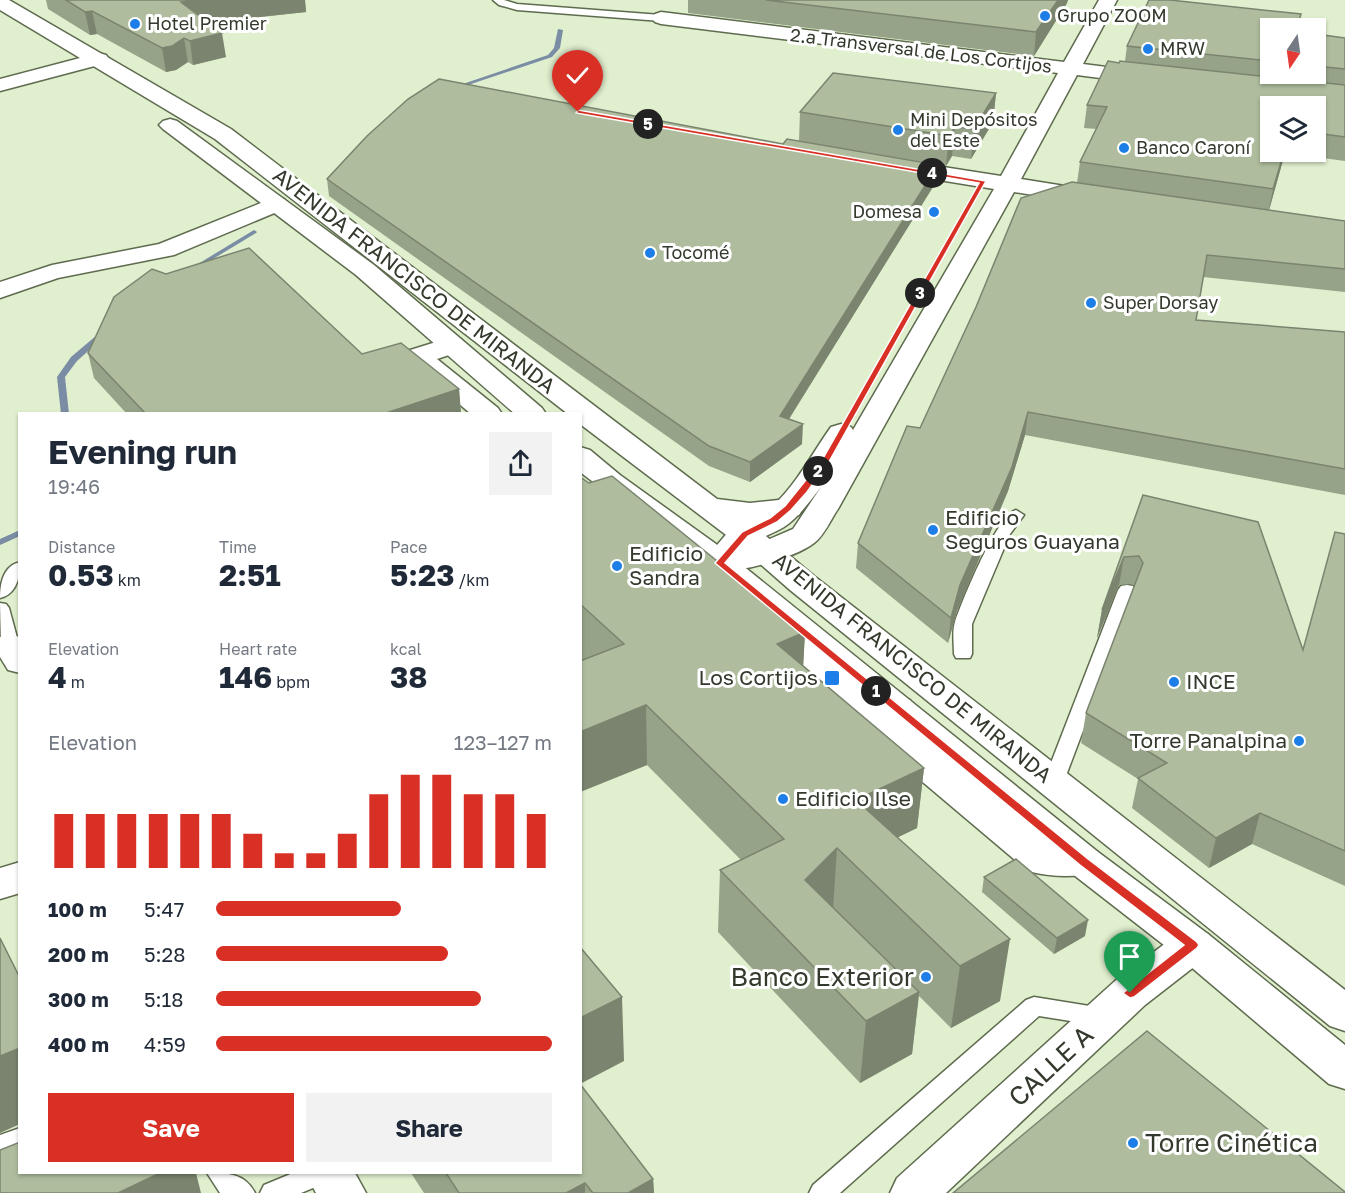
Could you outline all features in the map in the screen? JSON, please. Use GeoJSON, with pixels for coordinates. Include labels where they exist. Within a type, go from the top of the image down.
{"type":"FeatureCollection","features":[{"type":"Feature","properties":{"kind":"street"},"geometry":{"type":"LineString","coordinates":[[661,18],[681,0]]}},
{"type":"Feature","properties":{"kind":"street"},"geometry":{"type":"LineString","coordinates":[[1033,95],[1060,68],[1094,0]]}},
{"type":"Feature","properties":{"kind":"street"},"geometry":{"type":"LineString","coordinates":[[757,544],[774,520],[804,490],[826,460],[1060,68],[1108,0]]}},
{"type":"Feature","properties":{"kind":"street","name":"AVENIDA FRANCISCO DE MIRANDA"},"geometry":{"type":"LineString","coordinates":[[0,2],[182,133],[365,270],[530,412]]}},
{"type":"Feature","properties":{"kind":"street","name":"2.ª Transversal de Los Cortijos"},"geometry":{"type":"LineString","coordinates":[[661,18],[1161,79]]}},
{"type":"Feature","properties":{"kind":"street","name":"AVENIDA FRANCISCO DE MIRANDA"},"geometry":{"type":"LineString","coordinates":[[52,55],[85,62],[223,134],[757,544],[802,583],[1345,1014]]}},
{"type":"Feature","properties":{"kind":"street"},"geometry":{"type":"LineString","coordinates":[[0,86],[85,62]]}},
{"type":"Feature","properties":{"kind":"street"},"geometry":{"type":"LineString","coordinates":[[867,161],[994,176],[1112,200]]}},
{"type":"Feature","properties":{"kind":"street"},"geometry":{"type":"LineString","coordinates":[[738,609],[720,563],[757,544],[804,536],[823,509],[994,176]]}},
{"type":"Feature","properties":{"kind":"street"},"geometry":{"type":"LineString","coordinates":[[0,290],[52,272],[165,250],[276,204]]}},
{"type":"Feature","properties":{"kind":"street","name":"AVENIDA FRANCISCO DE MIRANDA"},"geometry":{"type":"LineString","coordinates":[[452,345],[417,357],[486,412]]}},
{"type":"Feature","properties":{"kind":"street","name":"AVENIDA FRANCISCO DE MIRANDA"},"geometry":{"type":"LineString","coordinates":[[582,459],[604,495],[1042,861],[1084,862]]}},
{"type":"Feature","properties":{"kind":"street","name":"AVENIDA FRANCISCO DE MIRANDA"},"geometry":{"type":"LineString","coordinates":[[604,495],[661,519],[720,563],[1084,862],[1193,945],[1345,1071]]}},
{"type":"Feature","properties":{"kind":"street"},"geometry":{"type":"LineString","coordinates":[[706,506],[735,513],[752,514],[771,513],[788,508]]}},
{"type":"Feature","properties":{"kind":"street","name":"AVENIDA FRANCISCO DE MIRANDA"},"geometry":{"type":"LineString","coordinates":[[846,698],[897,708]]}},
{"type":"Feature","properties":{"kind":"street"},"geometry":{"type":"LineString","coordinates":[[0,885],[18,877]]}},
{"type":"Feature","properties":{"kind":"street","name":"CALLE A"},"geometry":{"type":"LineString","coordinates":[[914,1193],[1130,993],[1193,945]]}},
{"type":"Feature","properties":{"kind":"street"},"geometry":{"type":"LineString","coordinates":[[330,1174],[342,1193]]}},
{"type":"Feature","properties":{"kind":"lane","name":"2.ª Transversal de Los Cortijos"},"geometry":{"type":"LineString","coordinates":[[498,0],[517,7],[591,7],[661,18]]}},
{"type":"Feature","properties":{"kind":"lane"},"geometry":{"type":"LineString","coordinates":[[963,654],[963,624],[992,552],[1002,532],[1016,515]]}},
{"type":"Feature","properties":{"kind":"lane"},"geometry":{"type":"LineString","coordinates":[[0,593],[18,570]]}},
{"type":"Feature","properties":{"kind":"lane"},"geometry":{"type":"LineString","coordinates":[[1054,781],[1127,590]]}},
{"type":"Feature","properties":{"kind":"lane"},"geometry":{"type":"LineString","coordinates":[[0,608],[15,653]]}},
{"type":"Feature","properties":{"kind":"lane"},"geometry":{"type":"LineString","coordinates":[[822,1193],[1034,1006],[1103,1017]]}},
{"type":"Feature","properties":{"kind":"lane"},"geometry":{"type":"LineString","coordinates":[[0,1146],[18,1139]]}},
{"type":"Feature","properties":{"kind":"lane"},"geometry":{"type":"LineString","coordinates":[[221,1174],[227,1184],[242,1193]]}},
{"type":"Feature","properties":{"kind":"lane"},"geometry":{"type":"LineString","coordinates":[[273,1193],[319,1174]]}},
{"type":"Feature","properties":{"kind":"building"},"geometry":{"type":"Polygon","coordinates":[[[66,0],[202,0],[181,2],[222,33],[190,41],[184,38],[172,46],[162,48],[92,11],[85,12],[66,0]]]}},
{"type":"Feature","properties":{"kind":"building"},"geometry":{"type":"Polygon","coordinates":[[[766,0],[1058,0],[1036,32],[766,0]]]}},
{"type":"Feature","properties":{"kind":"building"},"geometry":{"type":"Polygon","coordinates":[[[1149,0],[1170,0],[1301,14],[1300,18],[1260,18],[1260,60],[1127,46],[1149,0]]]}},
{"type":"Feature","properties":{"kind":"building"},"geometry":{"type":"Polygon","coordinates":[[[1326,35],[1345,38],[1345,69],[1326,67],[1326,35]]]}},
{"type":"Feature","properties":{"kind":"building"},"geometry":{"type":"Polygon","coordinates":[[[1108,61],[1260,76],[1260,84],[1326,83],[1345,85],[1345,137],[1326,134],[1326,96],[1260,96],[1260,162],[1281,162],[1273,189],[1080,162],[1107,107],[1087,105],[1108,61]]]}},
{"type":"Feature","properties":{"kind":"building"},"geometry":{"type":"Polygon","coordinates":[[[833,73],[996,93],[974,129],[955,127],[949,136],[800,112],[833,73]]]}},
{"type":"Feature","properties":{"kind":"building","name":"Tocomé"},"geometry":{"type":"Polygon","coordinates":[[[439,79],[783,144],[787,139],[938,165],[780,416],[803,424],[750,462],[709,446],[327,179],[367,136],[408,99],[439,79]]]}},
{"type":"Feature","properties":{"kind":"building"},"geometry":{"type":"Polygon","coordinates":[[[1072,182],[1345,221],[1345,269],[1207,255],[1196,320],[1345,332],[1345,469],[1028,412],[1012,467],[960,585],[951,618],[858,543],[907,426],[920,428],[976,307],[1021,198],[1072,182]]]}},
{"type":"Feature","properties":{"kind":"building"},"geometry":{"type":"Polygon","coordinates":[[[249,248],[362,354],[401,343],[459,389],[389,412],[144,412],[88,353],[114,297],[152,269],[166,274],[249,248]]]}},
{"type":"Feature","properties":{"kind":"building"},"geometry":{"type":"Polygon","coordinates":[[[612,476],[805,632],[777,644],[924,768],[856,800],[1010,939],[960,966],[837,848],[805,880],[919,992],[866,1021],[720,870],[784,839],[646,705],[582,731],[582,660],[624,644],[582,606],[582,478],[589,483],[612,476]]]}},
{"type":"Feature","properties":{"kind":"building"},"geometry":{"type":"Polygon","coordinates":[[[1143,495],[1258,522],[1303,650],[1335,532],[1345,534],[1345,851],[1260,813],[1216,838],[1138,778],[1167,763],[1086,713],[1143,563],[1139,556],[1124,557],[1102,610],[1143,495]]]}},
{"type":"Feature","properties":{"kind":"building"},"geometry":{"type":"Polygon","coordinates":[[[1016,859],[1088,920],[1057,938],[984,877],[1016,859]]]}},
{"type":"Feature","properties":{"kind":"building"},"geometry":{"type":"Polygon","coordinates":[[[0,938],[18,974],[18,1049],[0,1056],[0,938]]]}},
{"type":"Feature","properties":{"kind":"building"},"geometry":{"type":"Polygon","coordinates":[[[582,949],[622,997],[582,1017],[582,949]]]}},
{"type":"Feature","properties":{"kind":"building"},"geometry":{"type":"Polygon","coordinates":[[[1147,1031],[1345,1192],[1345,1193],[953,1193],[1147,1031]]]}},
{"type":"Feature","properties":{"kind":"building"},"geometry":{"type":"Polygon","coordinates":[[[582,1087],[653,1179],[628,1193],[593,1193],[585,1183],[566,1193],[459,1193],[447,1174],[582,1174],[582,1087]]]}},
{"type":"Feature","properties":{"kind":"building"},"geometry":{"type":"Polygon","coordinates":[[[18,1143],[18,1174],[158,1174],[118,1193],[0,1193],[0,1150],[18,1143]]]}},
{"type":"Feature","properties":{"kind":"waterway"},"geometry":{"type":"LineString","coordinates":[[454,88],[550,56],[557,48],[560,30]]}},
{"type":"Feature","properties":{"kind":"waterway"},"geometry":{"type":"LineString","coordinates":[[191,270],[254,232]]}},
{"type":"Feature","properties":{"kind":"waterway"},"geometry":{"type":"LineString","coordinates":[[65,412],[61,377],[74,359],[100,337]]}},
{"type":"Feature","properties":{"kind":"waterway"},"geometry":{"type":"LineString","coordinates":[[0,542],[18,533]]}},
{"type":"Feature","properties":{"kind":"place","name":"Grupo ZOOM"},"geometry":{"type":"Point","coordinates":[1045,16]}},
{"type":"Feature","properties":{"kind":"place","name":"Hotel Premier"},"geometry":{"type":"Point","coordinates":[135,24]}},
{"type":"Feature","properties":{"kind":"place","name":"MRW"},"geometry":{"type":"Point","coordinates":[1148,49]}},
{"type":"Feature","properties":{"kind":"place","name":"Mini Depósitos del Este"},"geometry":{"type":"Point","coordinates":[898,130]}},
{"type":"Feature","properties":{"kind":"place","name":"Banco Caroní"},"geometry":{"type":"Point","coordinates":[1124,148]}},
{"type":"Feature","properties":{"kind":"place","name":"Domesa"},"geometry":{"type":"Point","coordinates":[934,212]}},
{"type":"Feature","properties":{"kind":"place","name":"Tocomé"},"geometry":{"type":"Point","coordinates":[650,253]}},
{"type":"Feature","properties":{"kind":"place","name":"Super Dorsay"},"geometry":{"type":"Point","coordinates":[1091,303]}},
{"type":"Feature","properties":{"kind":"place","name":"Edificio Seguros Guayana"},"geometry":{"type":"Point","coordinates":[933,530]}},
{"type":"Feature","properties":{"kind":"place","name":"Edificio Sandra"},"geometry":{"type":"Point","coordinates":[617,566]}},
{"type":"Feature","properties":{"kind":"place","name":"Los Cortijos"},"geometry":{"type":"Point","coordinates":[832,678]}},
{"type":"Feature","properties":{"kind":"place","name":"INCE"},"geometry":{"type":"Point","coordinates":[1174,682]}},
{"type":"Feature","properties":{"kind":"place","name":"Torre Panalpina"},"geometry":{"type":"Point","coordinates":[1299,741]}},
{"type":"Feature","properties":{"kind":"place","name":"Edificio Ilse"},"geometry":{"type":"Point","coordinates":[783,799]}},
{"type":"Feature","properties":{"kind":"place","name":"Banco Exterior"},"geometry":{"type":"Point","coordinates":[926,977]}},
{"type":"Feature","properties":{"kind":"place","name":"Torre Cinética"},"geometry":{"type":"Point","coordinates":[1133,1143]}},
{"type":"Feature","properties":{"kind":"route"},"geometry":{"type":"LineString","coordinates":[[578,112],[983,181],[826,460],[788,508],[774,520],[745,534],[720,563],[1084,862],[1193,945],[1130,993]]}}]}
